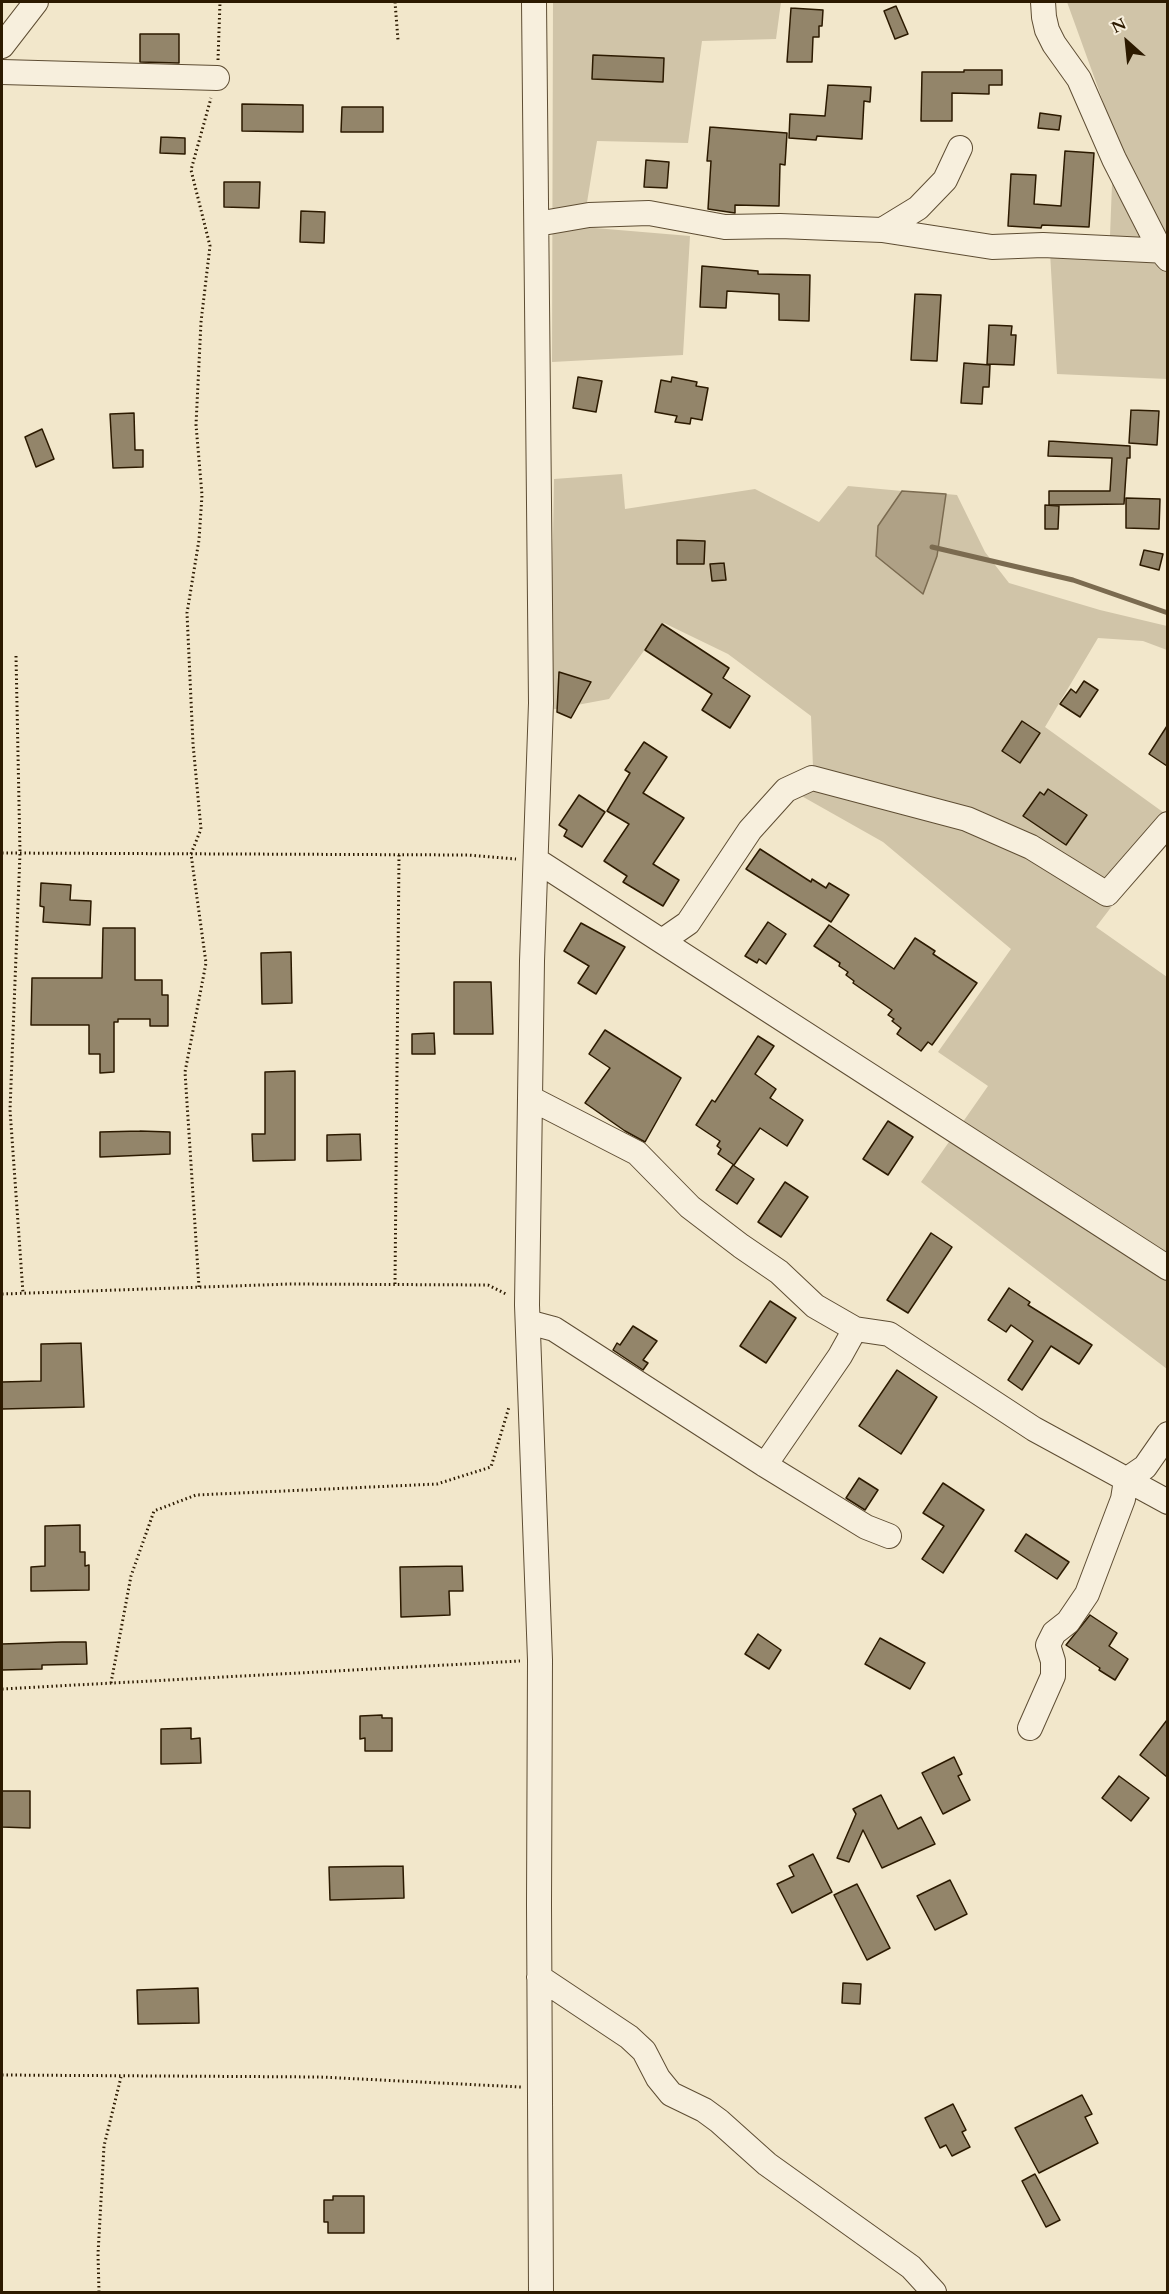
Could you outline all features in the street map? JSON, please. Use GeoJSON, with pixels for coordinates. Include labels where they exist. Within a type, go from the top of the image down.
{"type":"FeatureCollection","features":[{"type":"Feature","properties":{"kind":"street"},"geometry":{"type":"LineString","coordinates":[[2,46],[36,2]]}},
{"type":"Feature","properties":{"kind":"street"},"geometry":{"type":"LineString","coordinates":[[534,2],[541,703],[532,961],[527,1313],[540,1660],[541,2292]]}},
{"type":"Feature","properties":{"kind":"street"},"geometry":{"type":"LineString","coordinates":[[1043,2],[1047,30],[1078,79],[1097,124],[1165,254]]}},
{"type":"Feature","properties":{"kind":"street"},"geometry":{"type":"LineString","coordinates":[[2,72],[217,78]]}},
{"type":"Feature","properties":{"kind":"street"},"geometry":{"type":"LineString","coordinates":[[882,230],[918,208],[945,180],[960,148]]}},
{"type":"Feature","properties":{"kind":"street"},"geometry":{"type":"LineString","coordinates":[[537,224],[589,215],[649,213],[724,227],[780,226],[882,230],[992,247],[1043,245],[1165,254]]}},
{"type":"Feature","properties":{"kind":"street"},"geometry":{"type":"LineString","coordinates":[[662,941],[688,923],[750,830],[786,790],[812,778],[967,819],[1031,847],[1107,894],[1167,824]]}},
{"type":"Feature","properties":{"kind":"street"},"geometry":{"type":"LineString","coordinates":[[536,860],[1167,1268]]}},
{"type":"Feature","properties":{"kind":"street"},"geometry":{"type":"LineString","coordinates":[[530,1098],[637,1153],[690,1207],[779,1272],[815,1306],[855,1329],[889,1334],[1034,1429],[1167,1502]]}},
{"type":"Feature","properties":{"kind":"street"},"geometry":{"type":"LineString","coordinates":[[527,1313],[765,1465],[866,1527],[889,1536]]}},
{"type":"Feature","properties":{"kind":"street"},"geometry":{"type":"LineString","coordinates":[[765,1465],[840,1356],[855,1329]]}},
{"type":"Feature","properties":{"kind":"street"},"geometry":{"type":"LineString","coordinates":[[1030,1728],[1053,1676],[1053,1661],[1048,1646],[1054,1633],[1068,1622],[1087,1594],[1123,1499],[1126,1480],[1145,1467],[1167,1434]]}},
{"type":"Feature","properties":{"kind":"street"},"geometry":{"type":"LineString","coordinates":[[539,1977],[629,2037],[644,2051],[658,2078],[671,2094],[712,2115],[767,2164],[911,2267],[934,2292]]}},
{"type":"Feature","properties":{"kind":"path"},"geometry":{"type":"LineString","coordinates":[[199,1287],[185,1072],[206,963],[191,854],[201,829],[192,744],[187,613],[199,540],[202,495],[196,425],[201,322],[210,246],[191,170],[217,78],[220,2]]}},
{"type":"Feature","properties":{"kind":"path"},"geometry":{"type":"LineString","coordinates":[[395,2],[398,40]]}},
{"type":"Feature","properties":{"kind":"path"},"geometry":{"type":"LineString","coordinates":[[16,656],[20,853],[10,1110],[23,1293]]}},
{"type":"Feature","properties":{"kind":"path"},"geometry":{"type":"LineString","coordinates":[[2,853],[467,855],[536,860]]}},
{"type":"Feature","properties":{"kind":"path"},"geometry":{"type":"LineString","coordinates":[[395,1284],[399,855]]}},
{"type":"Feature","properties":{"kind":"path"},"geometry":{"type":"LineString","coordinates":[[2,1294],[290,1284],[488,1285],[527,1313]]}},
{"type":"Feature","properties":{"kind":"path"},"geometry":{"type":"LineString","coordinates":[[111,1683],[131,1576],[154,1511],[196,1495],[437,1484],[470,1474],[491,1467],[511,1401]]}},
{"type":"Feature","properties":{"kind":"path"},"geometry":{"type":"LineString","coordinates":[[2,1689],[540,1660]]}},
{"type":"Feature","properties":{"kind":"path"},"geometry":{"type":"LineString","coordinates":[[2,2075],[320,2077],[541,2088]]}},
{"type":"Feature","properties":{"kind":"path"},"geometry":{"type":"LineString","coordinates":[[99,2292],[98,2254],[104,2146],[121,2077]]}},
{"type":"Feature","properties":{"kind":"shaded area"},"geometry":{"type":"Polygon","coordinates":[[[553,2],[781,2],[776,39],[702,41],[688,143],[597,141],[583,227],[690,236],[683,355],[552,362],[553,2]]]}},
{"type":"Feature","properties":{"kind":"shaded area"},"geometry":{"type":"Polygon","coordinates":[[[1067,2],[1167,2],[1167,379],[1057,374],[1049,235],[1110,236],[1114,132],[1067,2]]]}},
{"type":"Feature","properties":{"kind":"shaded area"},"geometry":{"type":"Polygon","coordinates":[[[622,474],[625,509],[755,489],[819,522],[848,486],[902,491],[878,526],[937,556],[946,494],[957,495],[985,552],[1009,583],[1100,610],[1167,626],[1167,650],[1143,641],[1098,638],[1045,727],[1167,815],[1167,834],[1096,927],[1167,977],[1167,1369],[921,1182],[988,1086],[938,1052],[1011,949],[883,842],[798,794],[813,767],[811,716],[728,654],[664,623],[609,699],[550,710],[554,479],[622,474]]]}},
{"type":"Feature","properties":{"kind":"shaded area"},"geometry":{"type":"Polygon","coordinates":[[[902,491],[946,494],[937,556],[923,594],[876,556],[878,526],[902,491]]]}},
{"type":"Feature","properties":{"kind":"building"},"geometry":{"type":"Polygon","coordinates":[[[896,6],[908,34],[895,39],[884,11],[896,6]]]}},
{"type":"Feature","properties":{"kind":"building"},"geometry":{"type":"Polygon","coordinates":[[[791,8],[823,10],[819,37],[813,37],[812,62],[787,62],[791,8]]]}},
{"type":"Feature","properties":{"kind":"building"},"geometry":{"type":"Polygon","coordinates":[[[140,34],[179,34],[179,63],[140,62],[140,34]]]}},
{"type":"Feature","properties":{"kind":"building"},"geometry":{"type":"Polygon","coordinates":[[[593,55],[664,58],[663,82],[592,79],[593,55]]]}},
{"type":"Feature","properties":{"kind":"building"},"geometry":{"type":"Polygon","coordinates":[[[964,70],[1002,70],[1002,85],[989,85],[989,94],[952,93],[952,121],[921,121],[922,72],[964,72],[964,70]]]}},
{"type":"Feature","properties":{"kind":"building"},"geometry":{"type":"Polygon","coordinates":[[[828,85],[871,87],[870,102],[864,101],[862,139],[817,136],[816,140],[789,138],[790,114],[825,116],[828,85]]]}},
{"type":"Feature","properties":{"kind":"building"},"geometry":{"type":"Polygon","coordinates":[[[242,104],[303,105],[303,132],[242,131],[242,104]]]}},
{"type":"Feature","properties":{"kind":"building"},"geometry":{"type":"Polygon","coordinates":[[[342,107],[383,107],[383,132],[341,132],[342,107]]]}},
{"type":"Feature","properties":{"kind":"building"},"geometry":{"type":"Polygon","coordinates":[[[1040,113],[1061,116],[1059,130],[1038,128],[1040,113]]]}},
{"type":"Feature","properties":{"kind":"building"},"geometry":{"type":"Polygon","coordinates":[[[710,127],[787,133],[785,165],[780,164],[779,206],[735,205],[735,213],[708,209],[711,161],[707,161],[710,127]]]}},
{"type":"Feature","properties":{"kind":"building"},"geometry":{"type":"Polygon","coordinates":[[[161,137],[185,138],[185,154],[160,153],[161,137]]]}},
{"type":"Feature","properties":{"kind":"building"},"geometry":{"type":"Polygon","coordinates":[[[1065,151],[1094,153],[1089,227],[1008,226],[1011,174],[1036,175],[1034,204],[1061,206],[1065,151]]]}},
{"type":"Feature","properties":{"kind":"building"},"geometry":{"type":"Polygon","coordinates":[[[646,160],[669,162],[667,188],[644,187],[646,160]]]}},
{"type":"Feature","properties":{"kind":"building"},"geometry":{"type":"Polygon","coordinates":[[[224,182],[260,182],[259,208],[224,207],[224,182]]]}},
{"type":"Feature","properties":{"kind":"building"},"geometry":{"type":"Polygon","coordinates":[[[301,211],[325,212],[324,243],[300,242],[301,211]]]}},
{"type":"Feature","properties":{"kind":"building"},"geometry":{"type":"Polygon","coordinates":[[[702,266],[758,271],[758,274],[810,275],[809,321],[779,320],[779,294],[727,291],[726,308],[700,307],[702,266]]]}},
{"type":"Feature","properties":{"kind":"building"},"geometry":{"type":"Polygon","coordinates":[[[915,294],[941,295],[937,361],[911,360],[915,294]]]}},
{"type":"Feature","properties":{"kind":"building"},"geometry":{"type":"Polygon","coordinates":[[[989,325],[1012,326],[1011,335],[1016,335],[1014,365],[987,364],[989,325]]]}},
{"type":"Feature","properties":{"kind":"building"},"geometry":{"type":"Polygon","coordinates":[[[964,363],[990,365],[989,387],[983,387],[982,404],[961,403],[964,363]]]}},
{"type":"Feature","properties":{"kind":"building"},"geometry":{"type":"Polygon","coordinates":[[[578,377],[602,381],[596,412],[573,408],[578,377]]]}},
{"type":"Feature","properties":{"kind":"building"},"geometry":{"type":"Polygon","coordinates":[[[672,377],[697,382],[696,386],[708,388],[702,420],[691,418],[690,424],[675,422],[677,416],[655,412],[661,380],[671,382],[672,377]]]}},
{"type":"Feature","properties":{"kind":"building"},"geometry":{"type":"Polygon","coordinates":[[[1131,410],[1159,411],[1157,445],[1129,443],[1131,410]]]}},
{"type":"Feature","properties":{"kind":"building"},"geometry":{"type":"Polygon","coordinates":[[[134,413],[135,450],[143,450],[143,467],[113,468],[110,414],[134,413]]]}},
{"type":"Feature","properties":{"kind":"building"},"geometry":{"type":"Polygon","coordinates":[[[42,429],[54,459],[36,467],[25,437],[42,429]]]}},
{"type":"Feature","properties":{"kind":"building"},"geometry":{"type":"Polygon","coordinates":[[[1049,441],[1130,446],[1124,504],[1049,505],[1049,491],[1110,491],[1112,458],[1048,456],[1049,441]]]}},
{"type":"Feature","properties":{"kind":"building"},"geometry":{"type":"Polygon","coordinates":[[[1126,498],[1160,499],[1159,529],[1126,528],[1126,498]]]}},
{"type":"Feature","properties":{"kind":"building"},"geometry":{"type":"Polygon","coordinates":[[[1045,505],[1059,506],[1058,529],[1045,529],[1045,505]]]}},
{"type":"Feature","properties":{"kind":"building"},"geometry":{"type":"Polygon","coordinates":[[[677,540],[705,541],[704,564],[677,564],[677,540]]]}},
{"type":"Feature","properties":{"kind":"building"},"geometry":{"type":"Polygon","coordinates":[[[1144,550],[1163,554],[1159,570],[1140,565],[1144,550]]]}},
{"type":"Feature","properties":{"kind":"building"},"geometry":{"type":"Polygon","coordinates":[[[724,563],[726,580],[712,581],[710,564],[724,563]]]}},
{"type":"Feature","properties":{"kind":"building"},"geometry":{"type":"Polygon","coordinates":[[[662,624],[729,668],[723,678],[750,696],[730,728],[702,710],[712,694],[645,650],[662,624]]]}},
{"type":"Feature","properties":{"kind":"building"},"geometry":{"type":"Polygon","coordinates":[[[559,672],[591,682],[571,718],[557,712],[559,672]]]}},
{"type":"Feature","properties":{"kind":"building"},"geometry":{"type":"Polygon","coordinates":[[[1084,681],[1098,690],[1080,717],[1060,704],[1071,689],[1076,693],[1084,681]]]}},
{"type":"Feature","properties":{"kind":"building"},"geometry":{"type":"Polygon","coordinates":[[[1022,721],[1040,733],[1020,763],[1002,751],[1022,721]]]}},
{"type":"Feature","properties":{"kind":"building"},"geometry":{"type":"Polygon","coordinates":[[[1167,726],[1167,766],[1149,754],[1167,726]]]}},
{"type":"Feature","properties":{"kind":"building"},"geometry":{"type":"Polygon","coordinates":[[[644,742],[667,757],[643,793],[684,818],[653,864],[679,880],[663,906],[623,882],[627,876],[604,861],[629,824],[607,811],[630,773],[625,770],[644,742]]]}},
{"type":"Feature","properties":{"kind":"building"},"geometry":{"type":"Polygon","coordinates":[[[1048,789],[1087,815],[1066,845],[1023,816],[1040,792],[1044,795],[1048,789]]]}},
{"type":"Feature","properties":{"kind":"building"},"geometry":{"type":"Polygon","coordinates":[[[579,795],[605,812],[582,847],[564,836],[567,830],[559,825],[579,795]]]}},
{"type":"Feature","properties":{"kind":"building"},"geometry":{"type":"Polygon","coordinates":[[[760,849],[811,882],[812,879],[826,888],[829,883],[849,895],[831,922],[746,869],[760,849]]]}},
{"type":"Feature","properties":{"kind":"building"},"geometry":{"type":"Polygon","coordinates":[[[41,883],[71,885],[70,900],[91,901],[90,925],[43,922],[44,907],[40,906],[41,883]]]}},
{"type":"Feature","properties":{"kind":"building"},"geometry":{"type":"Polygon","coordinates":[[[768,922],[786,934],[766,964],[759,959],[757,963],[745,956],[768,922]]]}},
{"type":"Feature","properties":{"kind":"building"},"geometry":{"type":"Polygon","coordinates":[[[581,923],[625,947],[596,994],[578,983],[589,966],[564,951],[581,923]]]}},
{"type":"Feature","properties":{"kind":"building"},"geometry":{"type":"Polygon","coordinates":[[[829,925],[894,969],[915,938],[935,951],[933,954],[977,983],[932,1045],[928,1042],[921,1051],[897,1034],[901,1028],[888,1015],[892,1010],[853,983],[854,981],[846,975],[848,972],[839,966],[840,963],[814,946],[829,925]]]}},
{"type":"Feature","properties":{"kind":"building"},"geometry":{"type":"Polygon","coordinates":[[[103,928],[135,928],[135,980],[162,980],[162,995],[168,995],[168,1026],[150,1026],[150,1019],[118,1019],[118,1022],[114,1022],[114,1072],[100,1073],[100,1054],[89,1054],[89,1025],[31,1025],[32,978],[102,978],[103,928]]]}},
{"type":"Feature","properties":{"kind":"building"},"geometry":{"type":"Polygon","coordinates":[[[291,952],[292,1003],[262,1004],[261,953],[291,952]]]}},
{"type":"Feature","properties":{"kind":"building"},"geometry":{"type":"Polygon","coordinates":[[[454,982],[491,982],[493,1034],[454,1034],[454,982]]]}},
{"type":"Feature","properties":{"kind":"building"},"geometry":{"type":"Polygon","coordinates":[[[605,1030],[681,1078],[645,1142],[585,1103],[610,1068],[589,1054],[605,1030]]]}},
{"type":"Feature","properties":{"kind":"building"},"geometry":{"type":"Polygon","coordinates":[[[434,1033],[435,1054],[412,1054],[412,1034],[434,1033]]]}},
{"type":"Feature","properties":{"kind":"building"},"geometry":{"type":"Polygon","coordinates":[[[758,1036],[774,1046],[755,1074],[776,1089],[770,1098],[803,1120],[787,1146],[760,1128],[734,1165],[718,1154],[721,1149],[717,1146],[720,1141],[696,1125],[712,1100],[715,1102],[758,1036]]]}},
{"type":"Feature","properties":{"kind":"building"},"geometry":{"type":"Polygon","coordinates":[[[295,1071],[295,1160],[253,1161],[252,1134],[265,1134],[265,1072],[295,1071]]]}},
{"type":"Feature","properties":{"kind":"building"},"geometry":{"type":"Polygon","coordinates":[[[888,1121],[913,1137],[888,1175],[863,1159],[888,1121]]]}},
{"type":"Feature","properties":{"kind":"building"},"geometry":{"type":"Polygon","coordinates":[[[100,1132],[170,1132],[170,1154],[100,1157],[100,1132]]]}},
{"type":"Feature","properties":{"kind":"building"},"geometry":{"type":"Polygon","coordinates":[[[360,1134],[361,1160],[327,1161],[327,1135],[360,1134]]]}},
{"type":"Feature","properties":{"kind":"building"},"geometry":{"type":"Polygon","coordinates":[[[733,1165],[754,1179],[737,1204],[716,1190],[733,1165]]]}},
{"type":"Feature","properties":{"kind":"building"},"geometry":{"type":"Polygon","coordinates":[[[785,1182],[808,1197],[781,1237],[758,1222],[785,1182]]]}},
{"type":"Feature","properties":{"kind":"building"},"geometry":{"type":"Polygon","coordinates":[[[931,1233],[952,1247],[908,1313],[887,1300],[931,1233]]]}},
{"type":"Feature","properties":{"kind":"building"},"geometry":{"type":"Polygon","coordinates":[[[1009,1288],[1030,1302],[1028,1305],[1092,1345],[1079,1364],[1051,1346],[1022,1390],[1008,1380],[1033,1341],[1011,1325],[1006,1332],[988,1320],[1009,1288]]]}},
{"type":"Feature","properties":{"kind":"building"},"geometry":{"type":"Polygon","coordinates":[[[770,1301],[796,1318],[766,1363],[740,1346],[770,1301]]]}},
{"type":"Feature","properties":{"kind":"building"},"geometry":{"type":"Polygon","coordinates":[[[633,1326],[657,1341],[643,1360],[648,1363],[643,1370],[613,1350],[617,1343],[620,1345],[633,1326]]]}},
{"type":"Feature","properties":{"kind":"building"},"geometry":{"type":"Polygon","coordinates":[[[81,1343],[84,1407],[2,1409],[2,1382],[41,1381],[41,1344],[81,1343]]]}},
{"type":"Feature","properties":{"kind":"building"},"geometry":{"type":"Polygon","coordinates":[[[897,1370],[937,1397],[901,1454],[859,1426],[897,1370]]]}},
{"type":"Feature","properties":{"kind":"building"},"geometry":{"type":"Polygon","coordinates":[[[859,1478],[878,1490],[865,1510],[846,1498],[859,1478]]]}},
{"type":"Feature","properties":{"kind":"building"},"geometry":{"type":"Polygon","coordinates":[[[943,1483],[984,1510],[943,1573],[922,1559],[944,1526],[923,1513],[943,1483]]]}},
{"type":"Feature","properties":{"kind":"building"},"geometry":{"type":"Polygon","coordinates":[[[80,1525],[80,1552],[85,1552],[85,1566],[89,1565],[89,1590],[31,1591],[31,1567],[45,1566],[45,1526],[80,1525]]]}},
{"type":"Feature","properties":{"kind":"building"},"geometry":{"type":"Polygon","coordinates":[[[1026,1534],[1069,1562],[1057,1579],[1015,1551],[1026,1534]]]}},
{"type":"Feature","properties":{"kind":"building"},"geometry":{"type":"Polygon","coordinates":[[[462,1566],[463,1591],[449,1591],[450,1615],[401,1617],[400,1567],[462,1566]]]}},
{"type":"Feature","properties":{"kind":"building"},"geometry":{"type":"Polygon","coordinates":[[[1090,1615],[1117,1633],[1109,1646],[1128,1659],[1115,1680],[1066,1645],[1090,1615]]]}},
{"type":"Feature","properties":{"kind":"building"},"geometry":{"type":"Polygon","coordinates":[[[758,1634],[781,1650],[769,1669],[745,1654],[758,1634]]]}},
{"type":"Feature","properties":{"kind":"building"},"geometry":{"type":"Polygon","coordinates":[[[880,1638],[925,1663],[910,1689],[865,1664],[880,1638]]]}},
{"type":"Feature","properties":{"kind":"building"},"geometry":{"type":"Polygon","coordinates":[[[86,1642],[87,1664],[42,1665],[42,1669],[2,1670],[2,1644],[86,1642]]]}},
{"type":"Feature","properties":{"kind":"building"},"geometry":{"type":"Polygon","coordinates":[[[382,1715],[382,1718],[392,1718],[392,1751],[365,1751],[365,1738],[360,1739],[360,1716],[382,1715]]]}},
{"type":"Feature","properties":{"kind":"building"},"geometry":{"type":"Polygon","coordinates":[[[1167,1720],[1167,1777],[1140,1755],[1167,1720]]]}},
{"type":"Feature","properties":{"kind":"building"},"geometry":{"type":"Polygon","coordinates":[[[191,1728],[191,1739],[200,1738],[201,1763],[161,1764],[161,1729],[191,1728]]]}},
{"type":"Feature","properties":{"kind":"building"},"geometry":{"type":"Polygon","coordinates":[[[954,1757],[962,1774],[958,1776],[970,1800],[943,1814],[922,1773],[954,1757]]]}},
{"type":"Feature","properties":{"kind":"building"},"geometry":{"type":"Polygon","coordinates":[[[1119,1776],[1149,1798],[1131,1821],[1102,1798],[1119,1776]]]}},
{"type":"Feature","properties":{"kind":"building"},"geometry":{"type":"Polygon","coordinates":[[[2,1791],[30,1791],[30,1828],[2,1827],[2,1791]]]}},
{"type":"Feature","properties":{"kind":"building"},"geometry":{"type":"Polygon","coordinates":[[[881,1795],[898,1829],[921,1817],[935,1844],[882,1868],[863,1830],[849,1862],[837,1858],[856,1814],[853,1809],[881,1795]]]}},
{"type":"Feature","properties":{"kind":"building"},"geometry":{"type":"Polygon","coordinates":[[[813,1854],[832,1892],[792,1913],[777,1884],[794,1876],[789,1866],[813,1854]]]}},
{"type":"Feature","properties":{"kind":"building"},"geometry":{"type":"Polygon","coordinates":[[[403,1866],[404,1898],[330,1900],[329,1867],[403,1866]]]}},
{"type":"Feature","properties":{"kind":"building"},"geometry":{"type":"Polygon","coordinates":[[[950,1880],[967,1914],[935,1930],[917,1896],[950,1880]]]}},
{"type":"Feature","properties":{"kind":"building"},"geometry":{"type":"Polygon","coordinates":[[[857,1884],[890,1948],[867,1960],[834,1895],[857,1884]]]}},
{"type":"Feature","properties":{"kind":"building"},"geometry":{"type":"Polygon","coordinates":[[[843,1983],[861,1984],[860,2004],[842,2003],[843,1983]]]}},
{"type":"Feature","properties":{"kind":"building"},"geometry":{"type":"Polygon","coordinates":[[[198,1988],[199,2023],[138,2024],[137,1990],[198,1988]]]}},
{"type":"Feature","properties":{"kind":"building"},"geometry":{"type":"Polygon","coordinates":[[[1082,2095],[1092,2114],[1085,2117],[1098,2143],[1039,2173],[1015,2128],[1082,2095]]]}},
{"type":"Feature","properties":{"kind":"building"},"geometry":{"type":"Polygon","coordinates":[[[953,2104],[966,2130],[962,2132],[970,2147],[952,2156],[946,2145],[940,2148],[925,2118],[953,2104]]]}},
{"type":"Feature","properties":{"kind":"building"},"geometry":{"type":"Polygon","coordinates":[[[1035,2174],[1060,2220],[1046,2227],[1022,2181],[1035,2174]]]}},
{"type":"Feature","properties":{"kind":"building"},"geometry":{"type":"Polygon","coordinates":[[[333,2196],[364,2196],[364,2233],[328,2233],[328,2222],[324,2222],[324,2200],[333,2200],[333,2196]]]}},
{"type":"Feature","properties":{"kind":"waterway"},"geometry":{"type":"LineString","coordinates":[[932,547],[1073,580],[1168,613]]}}]}
